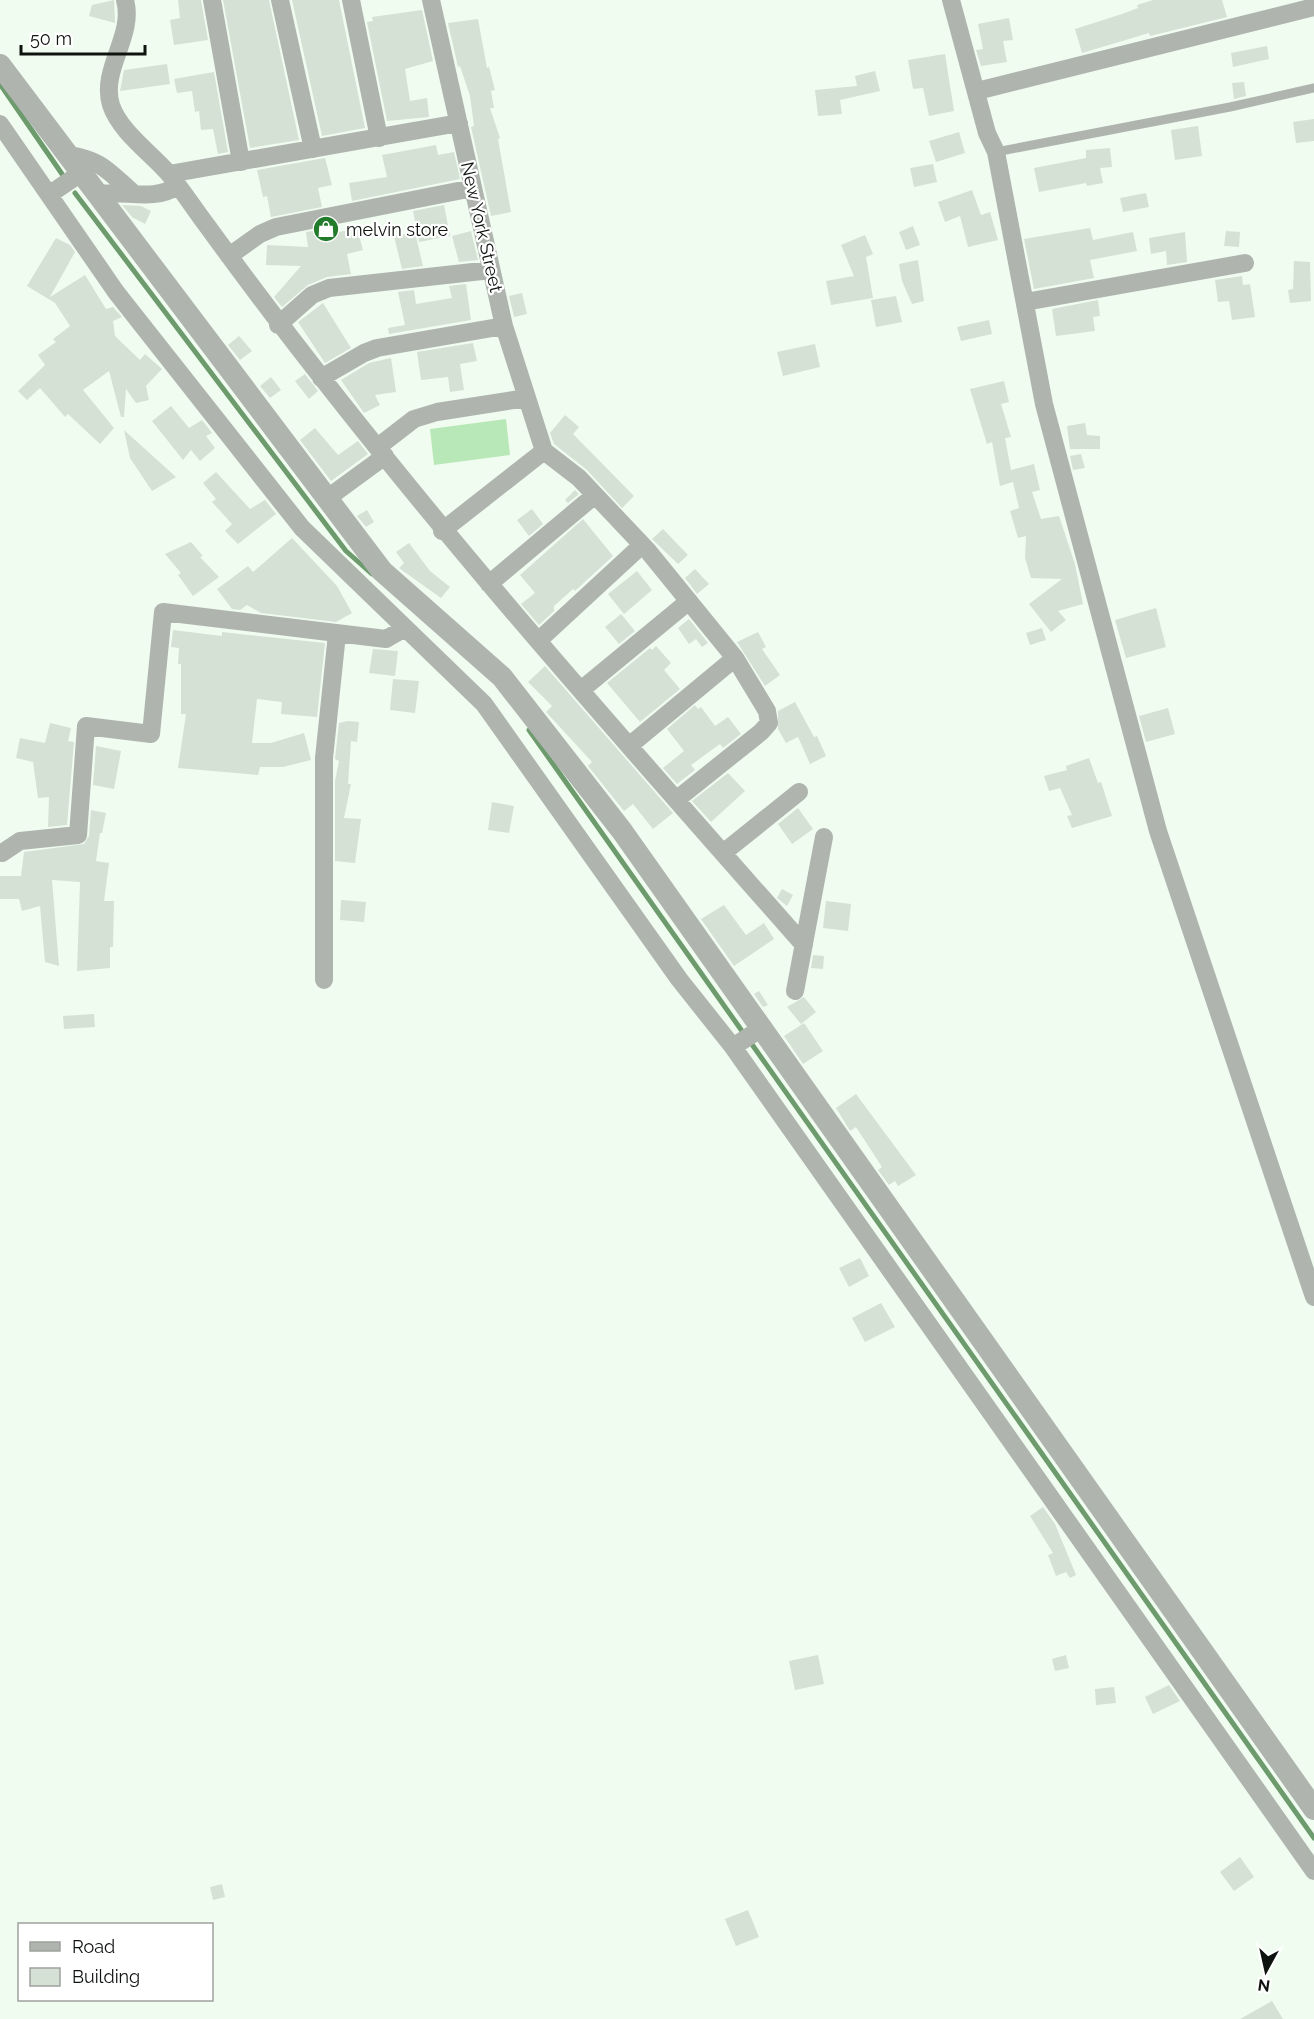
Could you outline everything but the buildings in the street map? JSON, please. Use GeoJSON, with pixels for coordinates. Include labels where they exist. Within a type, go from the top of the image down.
{"type":"FeatureCollection","features":[{"type":"Feature","properties":{"kind":"street"},"geometry":{"type":"LineString","coordinates":[[125,0],[128,21],[110,77],[109,93],[111,107],[119,120],[174,180],[278,325],[382,451],[442,531],[804,945]]}},
{"type":"Feature","properties":{"kind":"street"},"geometry":{"type":"LineString","coordinates":[[212,0],[241,162]]}},
{"type":"Feature","properties":{"kind":"street"},"geometry":{"type":"LineString","coordinates":[[280,0],[314,149]]}},
{"type":"Feature","properties":{"kind":"street"},"geometry":{"type":"LineString","coordinates":[[351,0],[379,138]]}},
{"type":"Feature","properties":{"kind":"street","name":"New York Street"},"geometry":{"type":"LineString","coordinates":[[431,0],[504,326],[544,451]]}},
{"type":"Feature","properties":{"kind":"street"},"geometry":{"type":"LineString","coordinates":[[951,0],[987,133],[996,152],[1044,404],[1158,831],[1314,1297]]}},
{"type":"Feature","properties":{"kind":"street"},"geometry":{"type":"LineString","coordinates":[[977,91],[1314,7]]}},
{"type":"Feature","properties":{"kind":"street"},"geometry":{"type":"LineString","coordinates":[[0,65],[329,497],[382,571],[502,677],[521,698],[622,831],[763,1027],[1314,1809]]}},
{"type":"Feature","properties":{"kind":"street"},"geometry":{"type":"LineString","coordinates":[[97,194],[132,192],[163,195],[174,180],[241,162],[459,123]]}},
{"type":"Feature","properties":{"kind":"street"},"geometry":{"type":"LineString","coordinates":[[0,124],[116,292],[243,457],[302,528],[484,704],[679,979],[733,1047],[1314,1871]]}},
{"type":"Feature","properties":{"kind":"street"},"geometry":{"type":"LineString","coordinates":[[50,194],[75,164],[88,157],[100,163],[132,192]]}},
{"type":"Feature","properties":{"kind":"street"},"geometry":{"type":"LineString","coordinates":[[229,256],[260,234],[276,227],[473,188]]}},
{"type":"Feature","properties":{"kind":"street"},"geometry":{"type":"LineString","coordinates":[[1024,302],[1245,263]]}},
{"type":"Feature","properties":{"kind":"street"},"geometry":{"type":"LineString","coordinates":[[278,325],[312,295],[329,288],[491,270]]}},
{"type":"Feature","properties":{"kind":"street"},"geometry":{"type":"LineString","coordinates":[[321,378],[377,348],[504,326]]}},
{"type":"Feature","properties":{"kind":"street"},"geometry":{"type":"LineString","coordinates":[[329,497],[382,451],[414,419],[526,398]]}},
{"type":"Feature","properties":{"kind":"street"},"geometry":{"type":"LineString","coordinates":[[442,531],[544,451],[579,478],[642,545],[735,658],[766,711],[769,723],[761,732],[676,800]]}},
{"type":"Feature","properties":{"kind":"street"},"geometry":{"type":"LineString","coordinates":[[489,584],[595,495]]}},
{"type":"Feature","properties":{"kind":"street"},"geometry":{"type":"LineString","coordinates":[[538,641],[642,545]]}},
{"type":"Feature","properties":{"kind":"street"},"geometry":{"type":"LineString","coordinates":[[581,690],[689,601]]}},
{"type":"Feature","properties":{"kind":"street"},"geometry":{"type":"LineString","coordinates":[[2,853],[20,841],[78,835],[86,726],[152,734],[163,612],[386,639],[405,628]]}},
{"type":"Feature","properties":{"kind":"street"},"geometry":{"type":"LineString","coordinates":[[324,980],[324,758],[337,634]]}},
{"type":"Feature","properties":{"kind":"street"},"geometry":{"type":"LineString","coordinates":[[629,746],[735,658]]}},
{"type":"Feature","properties":{"kind":"street"},"geometry":{"type":"LineString","coordinates":[[723,853],[799,792]]}},
{"type":"Feature","properties":{"kind":"street"},"geometry":{"type":"LineString","coordinates":[[795,991],[824,837]]}},
{"type":"Feature","properties":{"kind":"street"},"geometry":{"type":"LineString","coordinates":[[733,1047],[763,1027]]}},
{"type":"Feature","properties":{"kind":"lane"},"geometry":{"type":"LineString","coordinates":[[996,152],[1230,107],[1314,88]]}},
{"type":"Feature","properties":{"kind":"green space"},"geometry":{"type":"Polygon","coordinates":[[[506,419],[510,455],[434,465],[430,429],[506,419]]]}},
{"type":"Feature","properties":{"kind":"waterway"},"geometry":{"type":"LineString","coordinates":[[0,84],[62,174]]}},
{"type":"Feature","properties":{"kind":"waterway"},"geometry":{"type":"LineString","coordinates":[[75,193],[346,551],[372,574]]}},
{"type":"Feature","properties":{"kind":"waterway"},"geometry":{"type":"LineString","coordinates":[[529,730],[742,1031]]}},
{"type":"Feature","properties":{"kind":"waterway"},"geometry":{"type":"LineString","coordinates":[[751,1043],[1314,1838]]}},
{"type":"Feature","properties":{"kind":"place","name":"melvin store"},"geometry":{"type":"Point","coordinates":[326,229]}}]}
